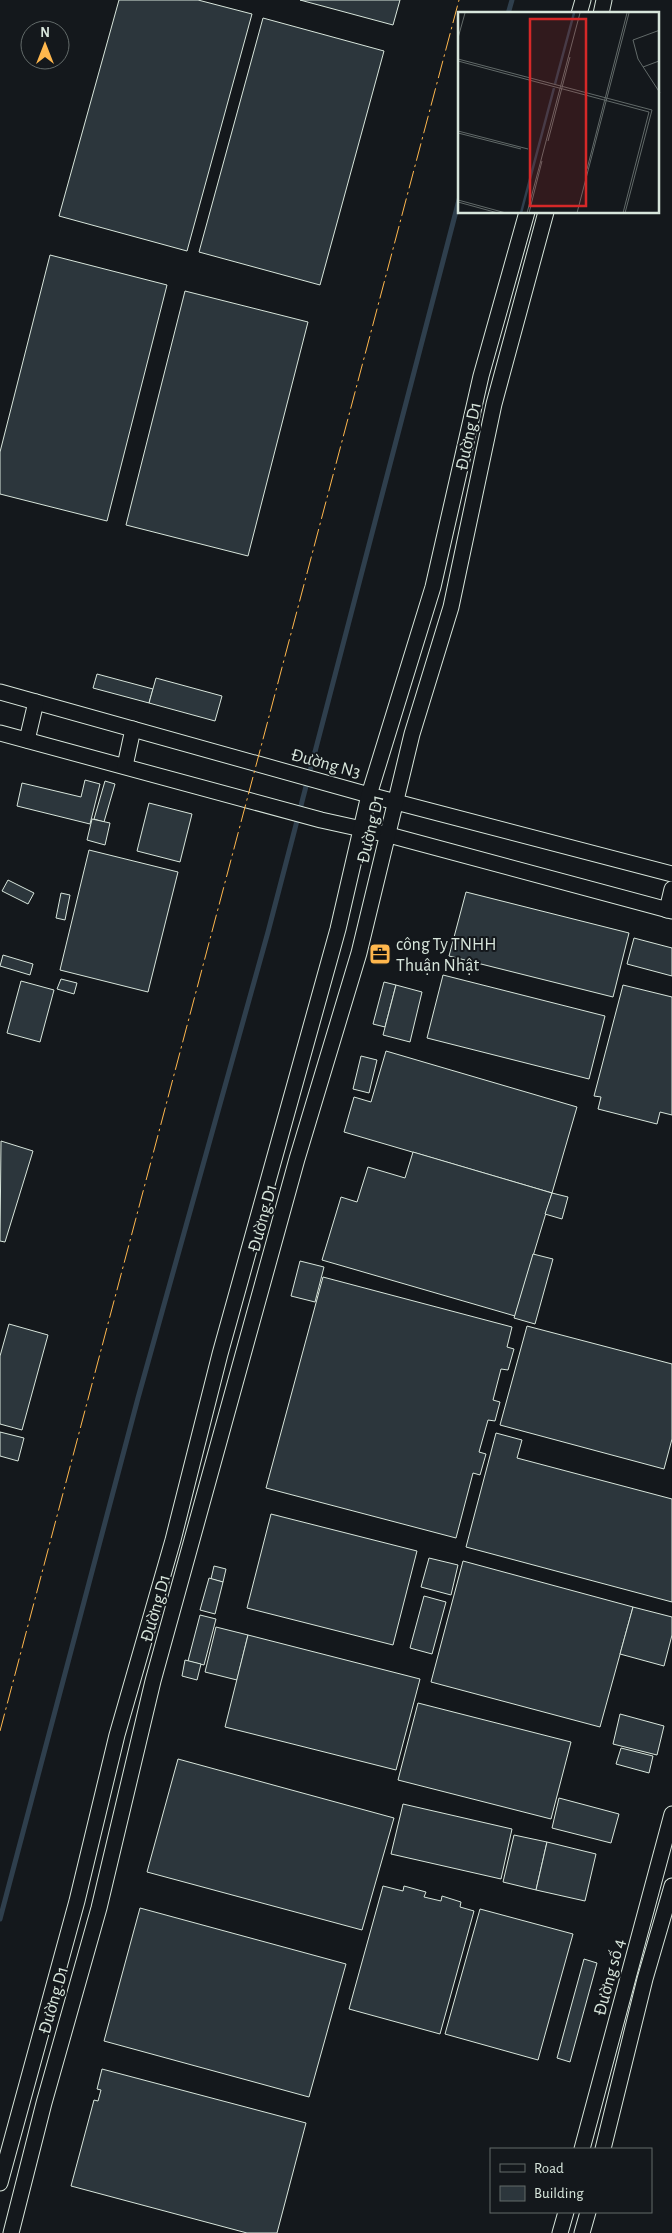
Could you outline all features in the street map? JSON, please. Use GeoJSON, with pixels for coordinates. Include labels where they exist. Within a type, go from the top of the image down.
{"type":"FeatureCollection","features":[{"type":"Feature","properties":{"kind":"street","name":"Đường D1"},"geometry":{"type":"LineString","coordinates":[[0,2183],[77,1901],[118,1735],[173,1540],[220,1354],[338,929],[369,795],[433,587],[481,376],[526,214]]}},
{"type":"Feature","properties":{"kind":"street","name":"Đường D1"},"geometry":{"type":"LineString","coordinates":[[11,2233],[44,2103],[99,1908],[153,1681],[297,1160],[360,953],[412,734],[451,607],[494,404],[545,214]]}},
{"type":"Feature","properties":{"kind":"street","name":"Đường N3"},"geometry":{"type":"LineString","coordinates":[[0,692],[369,795],[672,874]]}},
{"type":"Feature","properties":{"kind":"street"},"geometry":{"type":"LineString","coordinates":[[27,740],[36,702]]}},
{"type":"Feature","properties":{"kind":"street"},"geometry":{"type":"LineString","coordinates":[[125,766],[134,729]]}},
{"type":"Feature","properties":{"kind":"street"},"geometry":{"type":"LineString","coordinates":[[0,732],[321,820],[389,835],[669,910],[672,889]]}},
{"type":"Feature","properties":{"kind":"street"},"geometry":{"type":"LineString","coordinates":[[275,1154],[297,1160]]}},
{"type":"Feature","properties":{"kind":"street","name":"Đường số 4"},"geometry":{"type":"LineString","coordinates":[[582,2148],[672,1814]]}},
{"type":"Feature","properties":{"kind":"street","name":"Đường số 4"},"geometry":{"type":"LineString","coordinates":[[603,2148],[645,1979],[672,1886]]}},
{"type":"Feature","properties":{"kind":"street"},"geometry":{"type":"LineString","coordinates":[[77,1901],[99,1908]]}},
{"type":"Feature","properties":{"kind":"street"},"geometry":{"type":"LineString","coordinates":[[23,2098],[44,2103]]}},
{"type":"Feature","properties":{"kind":"street"},"geometry":{"type":"LineString","coordinates":[[560,2233],[566,2213]]}},
{"type":"Feature","properties":{"kind":"street"},"geometry":{"type":"LineString","coordinates":[[582,2233],[588,2213]]}},
{"type":"Feature","properties":{"kind":"building"},"geometry":{"type":"Polygon","coordinates":[[[119,0],[198,0],[252,14],[187,251],[59,216],[119,0]]]}},
{"type":"Feature","properties":{"kind":"building"},"geometry":{"type":"Polygon","coordinates":[[[300,0],[400,0],[393,25],[300,0]]]}},
{"type":"Feature","properties":{"kind":"building"},"geometry":{"type":"Polygon","coordinates":[[[263,18],[384,51],[320,285],[199,252],[263,18]]]}},
{"type":"Feature","properties":{"kind":"building"},"geometry":{"type":"Polygon","coordinates":[[[50,255],[167,285],[107,521],[0,494],[0,452],[50,255]]]}},
{"type":"Feature","properties":{"kind":"building"},"geometry":{"type":"Polygon","coordinates":[[[185,291],[308,322],[248,556],[126,525],[185,291]]]}},
{"type":"Feature","properties":{"kind":"building"},"geometry":{"type":"Polygon","coordinates":[[[97,674],[153,689],[149,703],[93,688],[97,674]]]}},
{"type":"Feature","properties":{"kind":"building"},"geometry":{"type":"Polygon","coordinates":[[[156,678],[222,696],[215,721],[149,703],[156,678]]]}},
{"type":"Feature","properties":{"kind":"building"},"geometry":{"type":"Polygon","coordinates":[[[85,780],[100,784],[90,824],[17,806],[22,783],[81,797],[85,780]]]}},
{"type":"Feature","properties":{"kind":"building"},"geometry":{"type":"Polygon","coordinates":[[[105,781],[115,784],[104,822],[94,819],[105,781]]]}},
{"type":"Feature","properties":{"kind":"building"},"geometry":{"type":"Polygon","coordinates":[[[149,803],[192,814],[180,862],[137,851],[149,803]]]}},
{"type":"Feature","properties":{"kind":"building"},"geometry":{"type":"Polygon","coordinates":[[[92,819],[110,823],[105,845],[87,840],[92,819]]]}},
{"type":"Feature","properties":{"kind":"building"},"geometry":{"type":"Polygon","coordinates":[[[89,850],[178,872],[148,992],[60,970],[89,850]]]}},
{"type":"Feature","properties":{"kind":"building"},"geometry":{"type":"Polygon","coordinates":[[[8,880],[34,893],[28,904],[2,891],[8,880]]]}},
{"type":"Feature","properties":{"kind":"building"},"geometry":{"type":"Polygon","coordinates":[[[466,892],[629,933],[613,997],[449,956],[466,892]]]}},
{"type":"Feature","properties":{"kind":"building"},"geometry":{"type":"Polygon","coordinates":[[[61,893],[70,895],[65,920],[56,918],[61,893]]]}},
{"type":"Feature","properties":{"kind":"building"},"geometry":{"type":"Polygon","coordinates":[[[634,938],[672,948],[672,976],[627,964],[634,938]]]}},
{"type":"Feature","properties":{"kind":"building"},"geometry":{"type":"Polygon","coordinates":[[[3,955],[33,964],[30,975],[0,966],[3,955]]]}},
{"type":"Feature","properties":{"kind":"building"},"geometry":{"type":"Polygon","coordinates":[[[443,975],[605,1016],[589,1079],[427,1038],[443,975]]]}},
{"type":"Feature","properties":{"kind":"building"},"geometry":{"type":"Polygon","coordinates":[[[61,979],[77,983],[74,994],[57,989],[61,979]]]}},
{"type":"Feature","properties":{"kind":"building"},"geometry":{"type":"Polygon","coordinates":[[[21,981],[54,990],[40,1042],[7,1033],[21,981]]]}},
{"type":"Feature","properties":{"kind":"building"},"geometry":{"type":"Polygon","coordinates":[[[384,982],[396,985],[385,1027],[373,1024],[384,982]]]}},
{"type":"Feature","properties":{"kind":"building"},"geometry":{"type":"Polygon","coordinates":[[[396,985],[422,992],[410,1042],[383,1035],[396,985]]]}},
{"type":"Feature","properties":{"kind":"building"},"geometry":{"type":"Polygon","coordinates":[[[623,985],[672,997],[672,1115],[660,1112],[657,1124],[598,1109],[601,1097],[594,1096],[623,985]]]}},
{"type":"Feature","properties":{"kind":"building"},"geometry":{"type":"Polygon","coordinates":[[[386,1051],[577,1107],[552,1193],[344,1132],[354,1097],[371,1102],[386,1051]]]}},
{"type":"Feature","properties":{"kind":"building"},"geometry":{"type":"Polygon","coordinates":[[[361,1056],[377,1060],[369,1093],[353,1089],[361,1056]]]}},
{"type":"Feature","properties":{"kind":"building"},"geometry":{"type":"Polygon","coordinates":[[[1,1141],[33,1151],[5,1242],[0,1241],[1,1141]]]}},
{"type":"Feature","properties":{"kind":"building"},"geometry":{"type":"Polygon","coordinates":[[[413,1152],[552,1193],[515,1316],[322,1260],[341,1197],[357,1202],[368,1167],[405,1178],[413,1152]]]}},
{"type":"Feature","properties":{"kind":"building"},"geometry":{"type":"Polygon","coordinates":[[[552,1193],[568,1197],[562,1219],[545,1214],[552,1193]]]}},
{"type":"Feature","properties":{"kind":"building"},"geometry":{"type":"Polygon","coordinates":[[[533,1254],[553,1259],[535,1324],[514,1318],[533,1254]]]}},
{"type":"Feature","properties":{"kind":"building"},"geometry":{"type":"Polygon","coordinates":[[[300,1261],[324,1267],[315,1302],[291,1296],[300,1261]]]}},
{"type":"Feature","properties":{"kind":"building"},"geometry":{"type":"Polygon","coordinates":[[[323,1277],[512,1327],[507,1347],[514,1349],[508,1370],[501,1369],[493,1400],[500,1402],[495,1421],[488,1420],[479,1452],[486,1454],[480,1475],[473,1473],[456,1538],[266,1488],[323,1277]]]}},
{"type":"Feature","properties":{"kind":"building"},"geometry":{"type":"Polygon","coordinates":[[[9,1324],[48,1335],[22,1430],[0,1424],[0,1356],[9,1324]]]}},
{"type":"Feature","properties":{"kind":"building"},"geometry":{"type":"Polygon","coordinates":[[[527,1326],[672,1364],[672,1439],[664,1469],[500,1425],[527,1326]]]}},
{"type":"Feature","properties":{"kind":"building"},"geometry":{"type":"Polygon","coordinates":[[[0,1432],[24,1438],[18,1461],[0,1456],[0,1432]]]}},
{"type":"Feature","properties":{"kind":"building"},"geometry":{"type":"Polygon","coordinates":[[[496,1433],[522,1440],[517,1458],[672,1499],[672,1602],[466,1547],[496,1433]]]}},
{"type":"Feature","properties":{"kind":"building"},"geometry":{"type":"Polygon","coordinates":[[[271,1514],[417,1551],[393,1645],[247,1608],[271,1514]]]}},
{"type":"Feature","properties":{"kind":"building"},"geometry":{"type":"Polygon","coordinates":[[[429,1558],[458,1565],[451,1595],[421,1587],[429,1558]]]}},
{"type":"Feature","properties":{"kind":"building"},"geometry":{"type":"Polygon","coordinates":[[[463,1561],[633,1607],[600,1727],[431,1682],[463,1561]]]}},
{"type":"Feature","properties":{"kind":"building"},"geometry":{"type":"Polygon","coordinates":[[[214,1566],[226,1569],[223,1582],[211,1579],[214,1566]]]}},
{"type":"Feature","properties":{"kind":"building"},"geometry":{"type":"Polygon","coordinates":[[[209,1578],[223,1582],[215,1614],[200,1610],[209,1578]]]}},
{"type":"Feature","properties":{"kind":"building"},"geometry":{"type":"Polygon","coordinates":[[[424,1596],[446,1602],[432,1654],[410,1648],[424,1596]]]}},
{"type":"Feature","properties":{"kind":"building"},"geometry":{"type":"Polygon","coordinates":[[[633,1607],[672,1617],[672,1635],[664,1666],[620,1654],[633,1607]]]}},
{"type":"Feature","properties":{"kind":"building"},"geometry":{"type":"Polygon","coordinates":[[[200,1615],[216,1619],[204,1665],[188,1661],[200,1615]]]}},
{"type":"Feature","properties":{"kind":"building"},"geometry":{"type":"Polygon","coordinates":[[[216,1627],[248,1635],[237,1680],[205,1672],[216,1627]]]}},
{"type":"Feature","properties":{"kind":"building"},"geometry":{"type":"Polygon","coordinates":[[[248,1635],[420,1679],[396,1770],[225,1727],[248,1635]]]}},
{"type":"Feature","properties":{"kind":"building"},"geometry":{"type":"Polygon","coordinates":[[[185,1660],[201,1664],[197,1680],[182,1676],[185,1660]]]}},
{"type":"Feature","properties":{"kind":"building"},"geometry":{"type":"Polygon","coordinates":[[[418,1703],[571,1742],[551,1819],[398,1780],[418,1703]]]}},
{"type":"Feature","properties":{"kind":"building"},"geometry":{"type":"Polygon","coordinates":[[[620,1714],[664,1726],[657,1755],[613,1744],[620,1714]]]}},
{"type":"Feature","properties":{"kind":"building"},"geometry":{"type":"Polygon","coordinates":[[[621,1748],[653,1756],[649,1773],[616,1764],[621,1748]]]}},
{"type":"Feature","properties":{"kind":"building"},"geometry":{"type":"Polygon","coordinates":[[[178,1759],[394,1818],[362,1930],[147,1872],[178,1759]]]}},
{"type":"Feature","properties":{"kind":"building"},"geometry":{"type":"Polygon","coordinates":[[[559,1798],[619,1814],[611,1843],[552,1828],[559,1798]]]}},
{"type":"Feature","properties":{"kind":"building"},"geometry":{"type":"Polygon","coordinates":[[[403,1804],[512,1829],[501,1879],[391,1854],[403,1804]]]}},
{"type":"Feature","properties":{"kind":"building"},"geometry":{"type":"Polygon","coordinates":[[[514,1835],[547,1842],[536,1890],[503,1882],[514,1835]]]}},
{"type":"Feature","properties":{"kind":"building"},"geometry":{"type":"Polygon","coordinates":[[[547,1842],[596,1854],[585,1901],[536,1890],[547,1842]]]}},
{"type":"Feature","properties":{"kind":"building"},"geometry":{"type":"Polygon","coordinates":[[[383,1886],[403,1891],[404,1886],[426,1892],[424,1897],[441,1901],[442,1896],[461,1902],[460,1907],[474,1911],[440,2034],[349,2009],[383,1886]]]}},
{"type":"Feature","properties":{"kind":"building"},"geometry":{"type":"Polygon","coordinates":[[[140,1908],[346,1964],[309,2097],[104,2041],[140,1908]]]}},
{"type":"Feature","properties":{"kind":"building"},"geometry":{"type":"Polygon","coordinates":[[[480,1909],[573,1934],[538,2060],[445,2034],[480,1909]]]}},
{"type":"Feature","properties":{"kind":"building"},"geometry":{"type":"Polygon","coordinates":[[[584,1959],[597,1963],[570,2062],[557,2058],[584,1959]]]}},
{"type":"Feature","properties":{"kind":"building"},"geometry":{"type":"Polygon","coordinates":[[[102,2069],[306,2123],[277,2233],[247,2233],[71,2186],[94,2100],[98,2101],[101,2090],[97,2089],[102,2069]]]}},
{"type":"Feature","properties":{"kind":"waterway"},"geometry":{"type":"LineString","coordinates":[[509,12],[512,0]]}},
{"type":"Feature","properties":{"kind":"waterway"},"geometry":{"type":"LineString","coordinates":[[0,1919],[138,1398],[268,932],[458,204]]}},
{"type":"Feature","properties":{"kind":"power"},"geometry":{"type":"LineString","coordinates":[[0,1731],[459,0]]}},
{"type":"Feature","properties":{"kind":"place","name":"công Ty TNHH Thuận Nhật"},"geometry":{"type":"Point","coordinates":[380,954]}}]}
